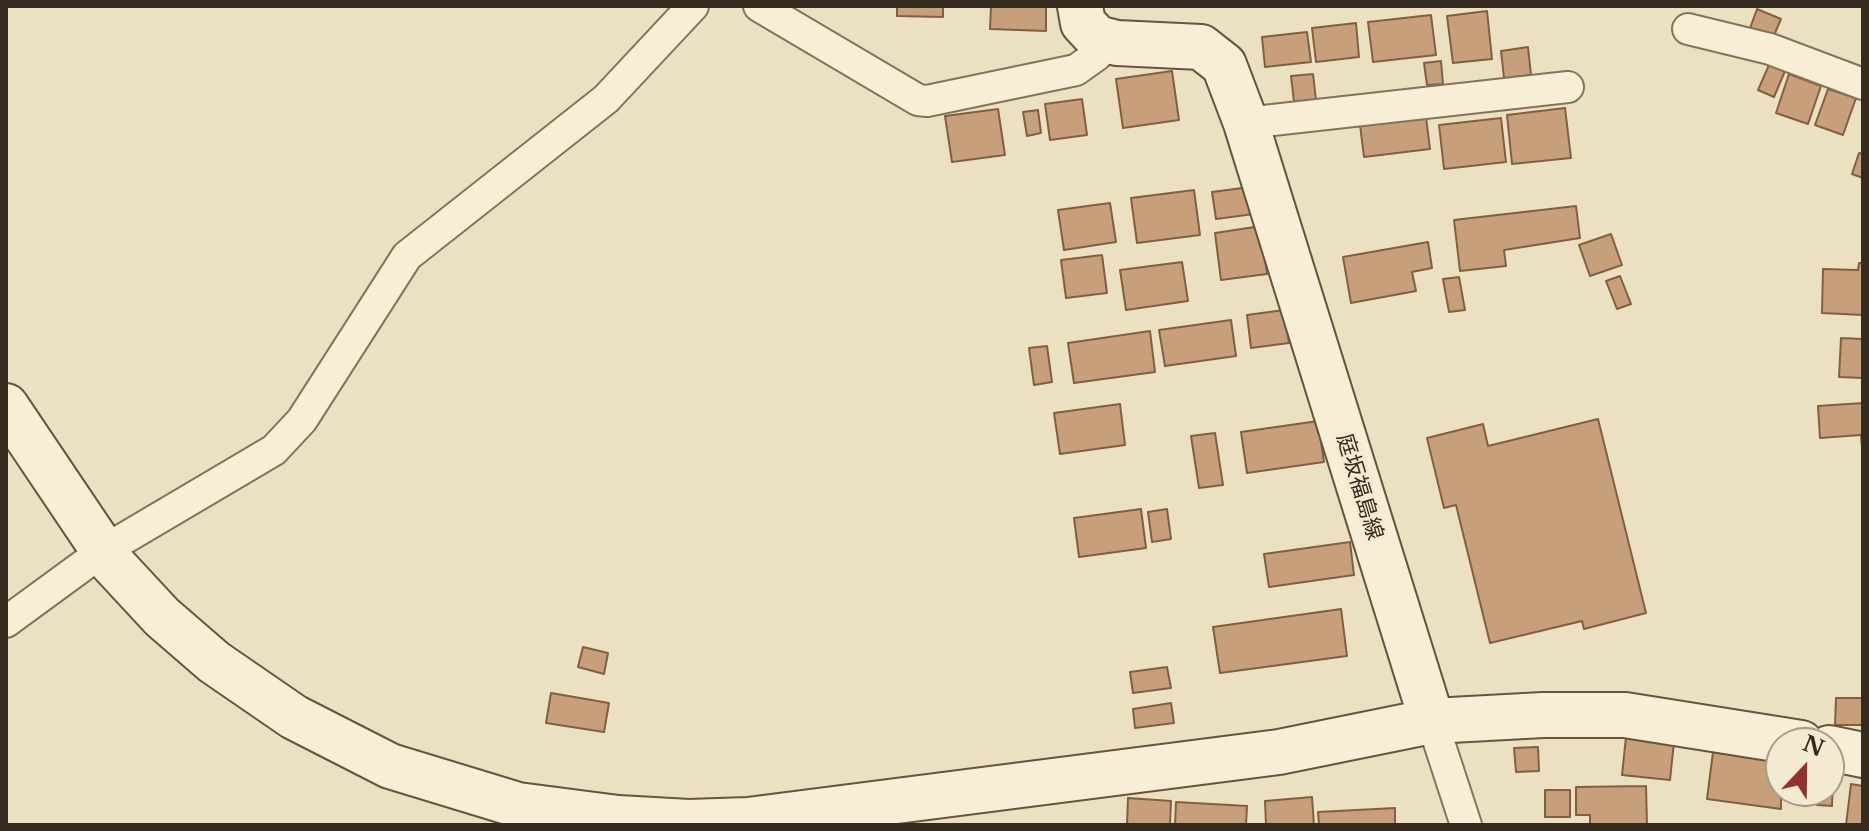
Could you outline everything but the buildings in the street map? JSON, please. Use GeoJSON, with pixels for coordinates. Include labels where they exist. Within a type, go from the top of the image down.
{"type":"FeatureCollection","features":[{"type":"Feature","properties":{"kind":"street"},"geometry":{"type":"LineString","coordinates":[[6,622],[103,551],[274,450],[302,420],[407,256],[606,99],[693,6]]}},
{"type":"Feature","properties":{"kind":"street"},"geometry":{"type":"LineString","coordinates":[[759,6],[918,100],[927,101],[1076,70],[1097,55],[1091,23]]}},
{"type":"Feature","properties":{"kind":"street","name":"庭坂福島線"},"geometry":{"type":"LineString","coordinates":[[1091,23],[1201,47],[1215,54],[1224,65],[1246,123],[1432,721]]}},
{"type":"Feature","properties":{"kind":"street"},"geometry":{"type":"LineString","coordinates":[[1688,29],[1770,49],[1863,84]]}},
{"type":"Feature","properties":{"kind":"street"},"geometry":{"type":"LineString","coordinates":[[1246,123],[1568,87]]}},
{"type":"Feature","properties":{"kind":"street"},"geometry":{"type":"LineString","coordinates":[[6,406],[103,551],[162,617],[214,662],[294,717],[390,766],[518,805],[558,812],[689,822],[748,820],[1279,752],[1432,721],[1543,715],[1625,715],[1765,737]]}},
{"type":"Feature","properties":{"kind":"street"},"geometry":{"type":"LineString","coordinates":[[1432,721],[1466,825]]}}]}
